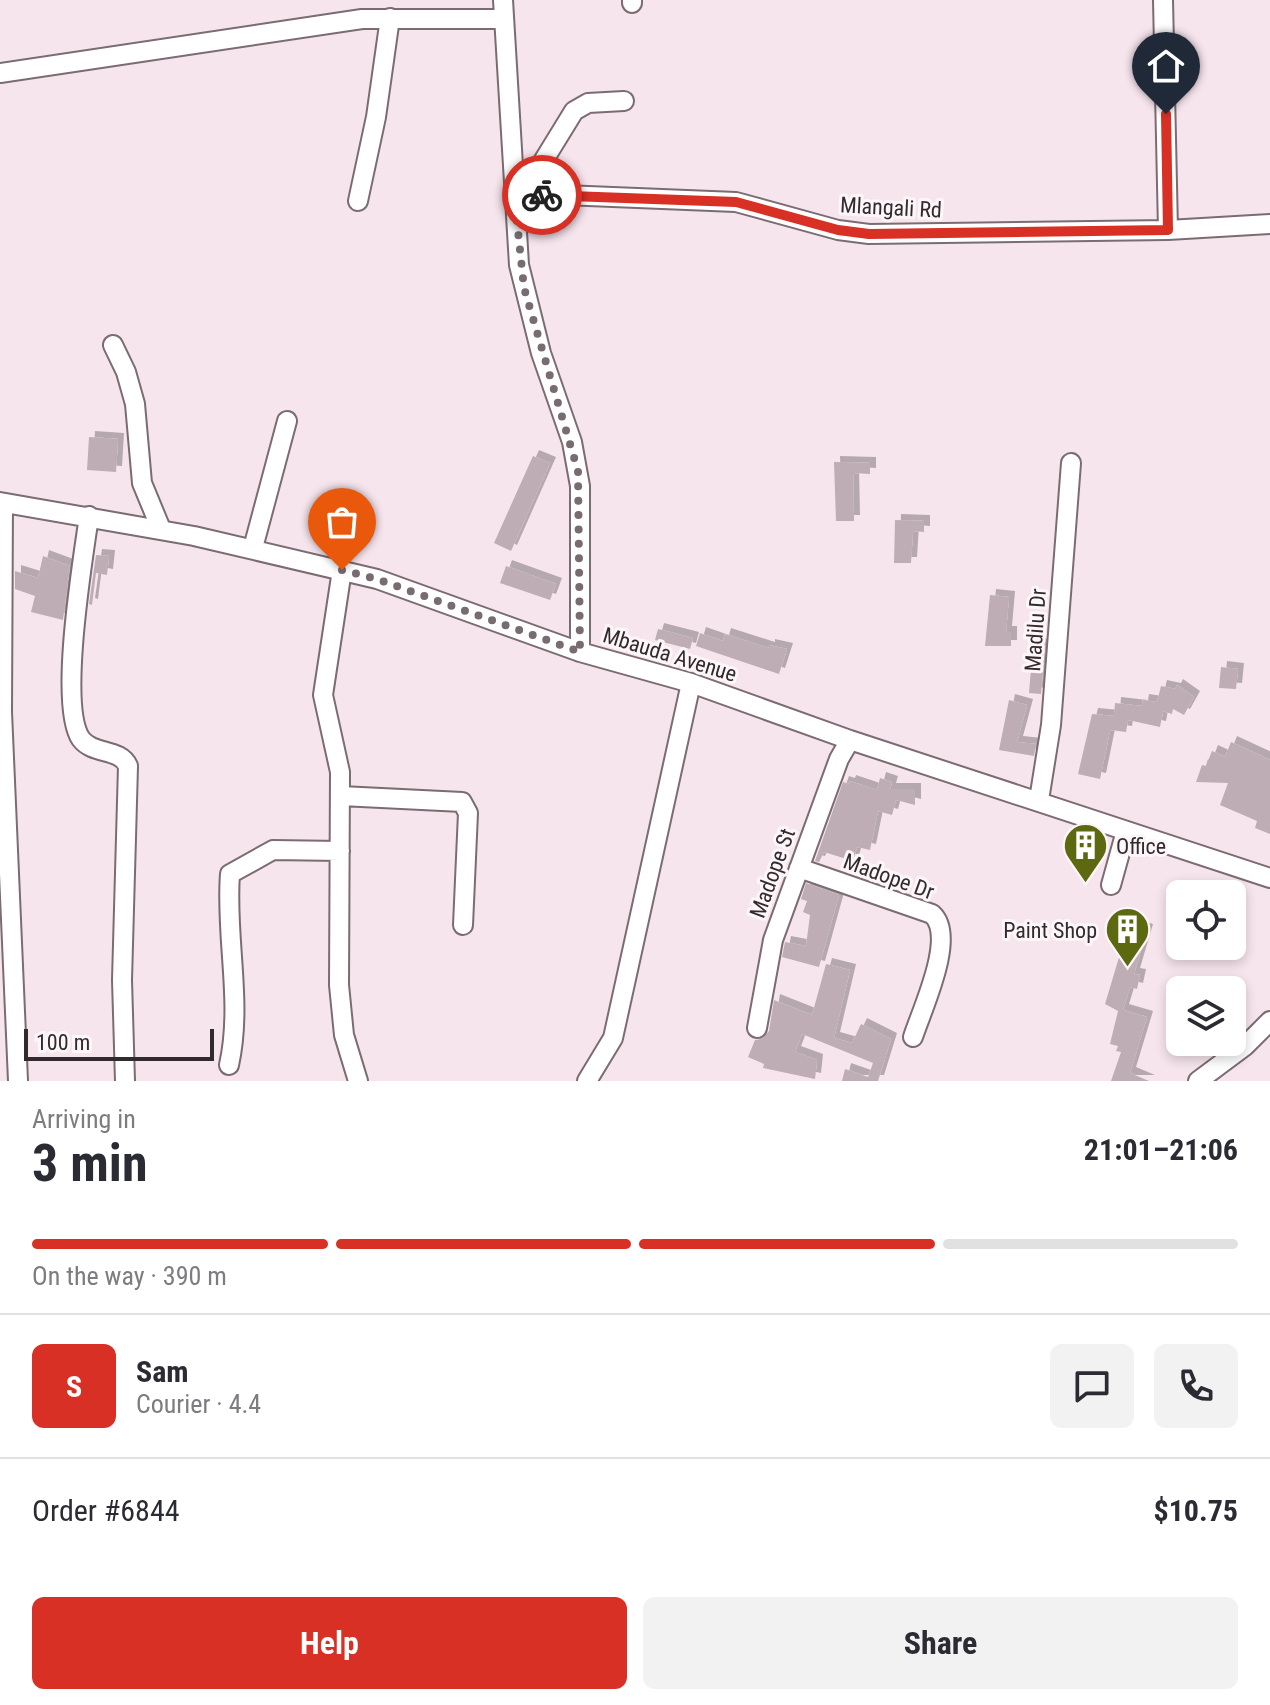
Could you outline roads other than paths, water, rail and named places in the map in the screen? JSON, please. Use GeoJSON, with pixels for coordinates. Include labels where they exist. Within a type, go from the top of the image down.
{"type":"FeatureCollection","features":[{"type":"Feature","properties":{"kind":"street"},"geometry":{"type":"LineString","coordinates":[[503,0],[524,288],[578,471],[580,652]]}},
{"type":"Feature","properties":{"kind":"street"},"geometry":{"type":"LineString","coordinates":[[1163,0],[1168,230]]}},
{"type":"Feature","properties":{"kind":"street"},"geometry":{"type":"LineString","coordinates":[[358,201],[376,117],[390,18]]}},
{"type":"Feature","properties":{"kind":"street"},"geometry":{"type":"LineString","coordinates":[[0,73],[362,19],[503,19]]}},
{"type":"Feature","properties":{"kind":"street"},"geometry":{"type":"LineString","coordinates":[[518,194],[574,111],[588,103],[624,101]]}},
{"type":"Feature","properties":{"kind":"street","name":"Mlangali Rd"},"geometry":{"type":"LineString","coordinates":[[518,194],[736,202],[838,230],[869,234],[1168,230],[1270,224]]}},
{"type":"Feature","properties":{"kind":"street"},"geometry":{"type":"LineString","coordinates":[[113,345],[126,372],[135,404],[142,483],[161,529]]}},
{"type":"Feature","properties":{"kind":"street"},"geometry":{"type":"LineString","coordinates":[[253,548],[287,421]]}},
{"type":"Feature","properties":{"kind":"street","name":"Madilu Dr"},"geometry":{"type":"LineString","coordinates":[[1039,800],[1051,725],[1071,463]]}},
{"type":"Feature","properties":{"kind":"street"},"geometry":{"type":"LineString","coordinates":[[2,502],[2,712],[18,1081]]}},
{"type":"Feature","properties":{"kind":"street","name":"Mbauda Avenue"},"geometry":{"type":"LineString","coordinates":[[2,502],[161,529],[377,579],[580,652],[691,683],[850,740],[1270,878]]}},
{"type":"Feature","properties":{"kind":"street"},"geometry":{"type":"LineString","coordinates":[[89,516],[77,607],[73,719],[80,737],[90,747],[122,758],[128,766],[122,980],[125,1081]]}},
{"type":"Feature","properties":{"kind":"street"},"geometry":{"type":"LineString","coordinates":[[342,570],[323,695],[340,772],[341,1011],[347,1048],[358,1081]]}},
{"type":"Feature","properties":{"kind":"street"},"geometry":{"type":"LineString","coordinates":[[587,1081],[613,1038],[691,683]]}},
{"type":"Feature","properties":{"kind":"street","name":"Madope St"},"geometry":{"type":"LineString","coordinates":[[757,1028],[769,955],[839,759],[850,740]]}},
{"type":"Feature","properties":{"kind":"street"},"geometry":{"type":"LineString","coordinates":[[341,796],[462,802],[468,813],[463,925]]}},
{"type":"Feature","properties":{"kind":"street"},"geometry":{"type":"LineString","coordinates":[[1111,885],[1126,831]]}},
{"type":"Feature","properties":{"kind":"street"},"geometry":{"type":"LineString","coordinates":[[229,1065],[234,1019],[227,919],[230,874],[273,850],[340,851]]}},
{"type":"Feature","properties":{"kind":"street","name":"Madope Dr"},"geometry":{"type":"LineString","coordinates":[[799,868],[932,914],[939,920],[943,931],[938,961],[913,1037]]}},
{"type":"Feature","properties":{"kind":"street"},"geometry":{"type":"LineString","coordinates":[[1198,1081],[1245,1046],[1270,1021]]}},
{"type":"Feature","properties":{"kind":"place","name":"Office"},"geometry":{"type":"Point","coordinates":[1085,885]}},
{"type":"Feature","properties":{"kind":"place","name":"Paint Shop"},"geometry":{"type":"Point","coordinates":[1128,969]}}]}
